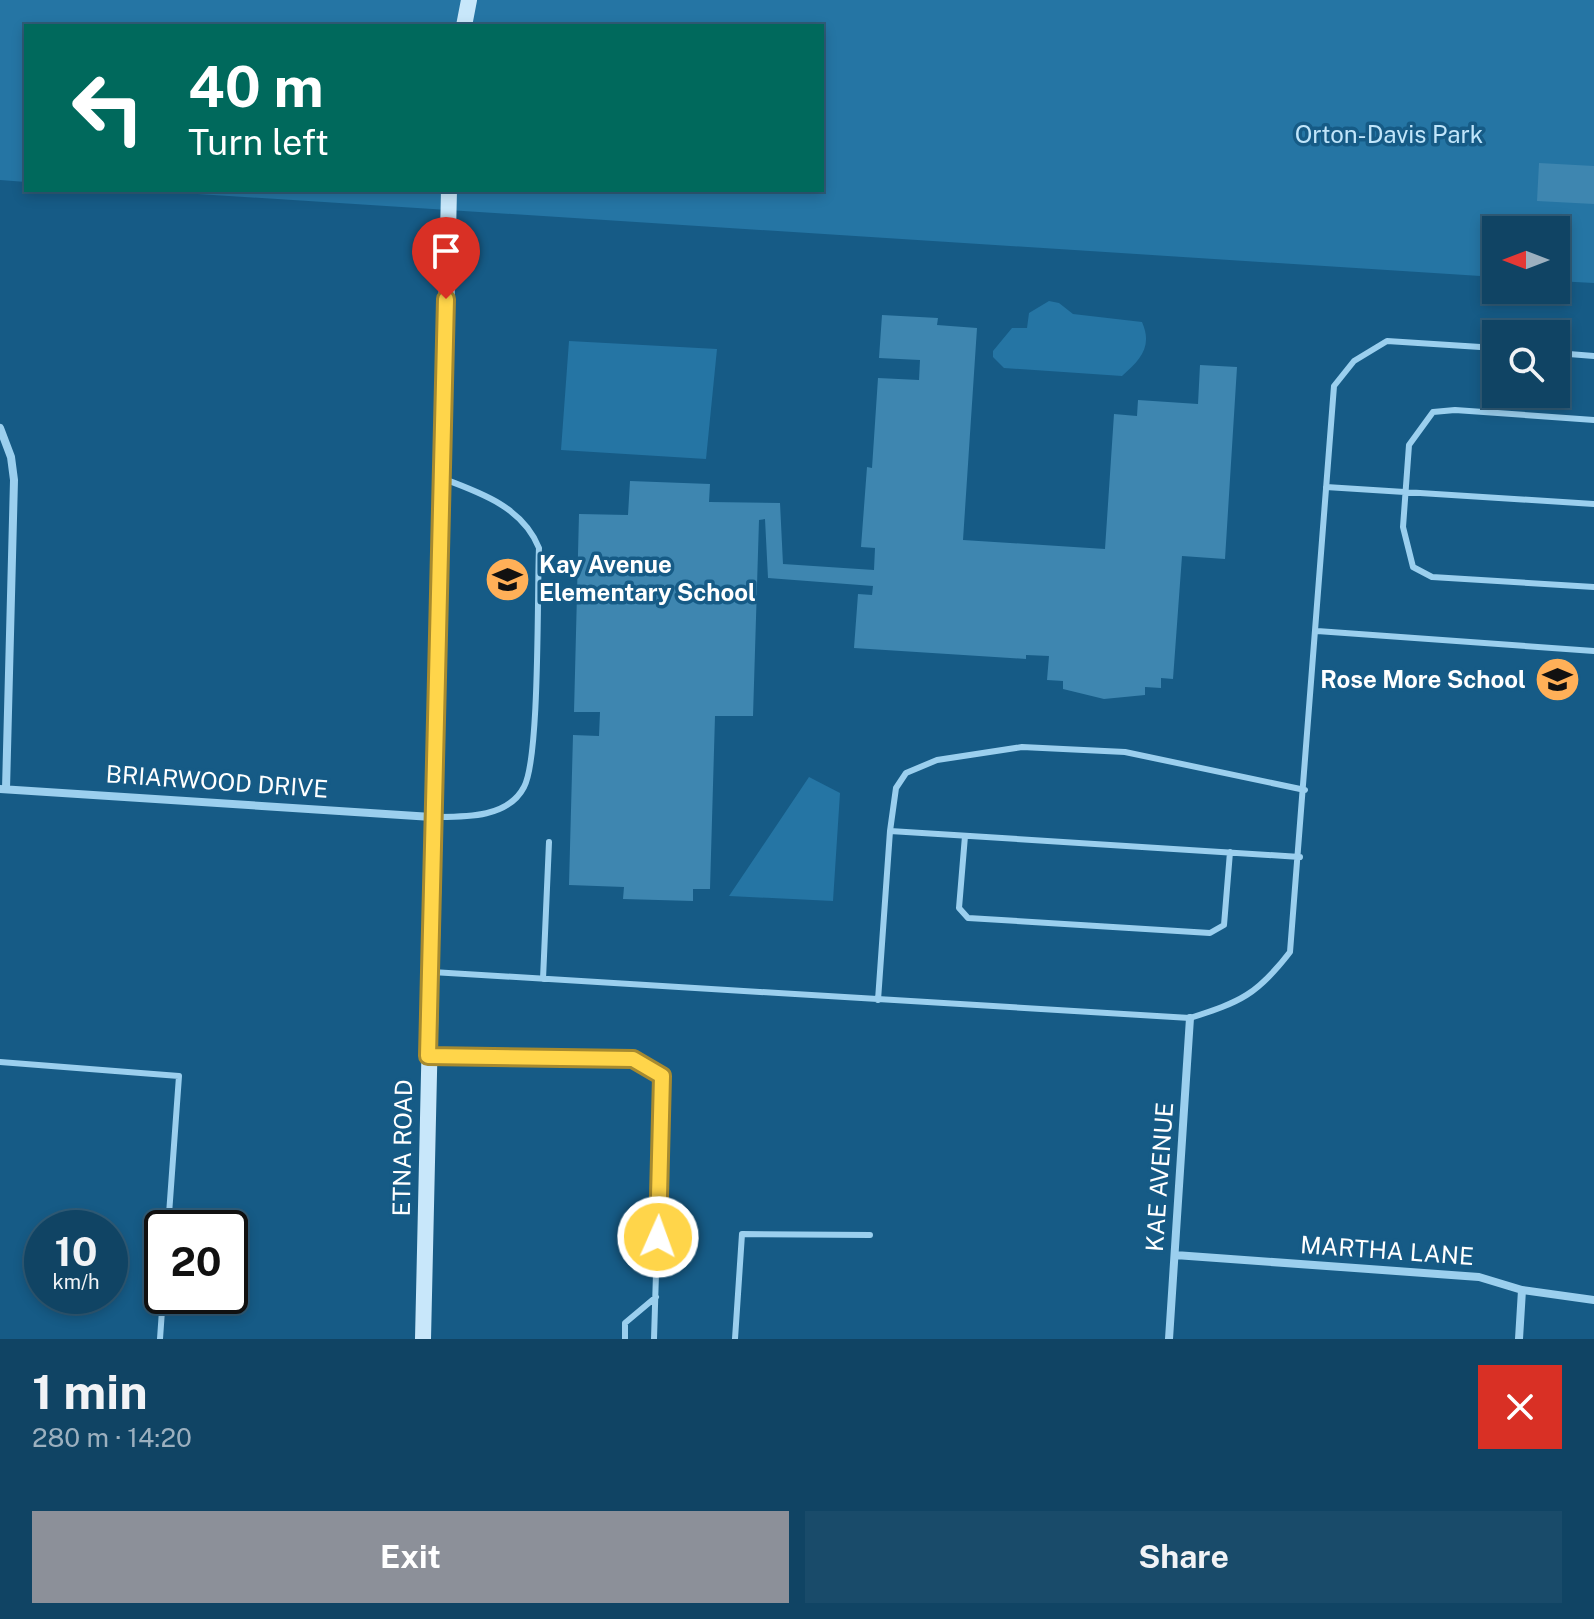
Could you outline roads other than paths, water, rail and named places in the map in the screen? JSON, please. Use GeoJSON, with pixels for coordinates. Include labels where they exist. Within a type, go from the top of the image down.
{"type":"FeatureCollection","features":[{"type":"Feature","properties":{"kind":"street"},"geometry":{"type":"LineString","coordinates":[[464,24],[469,0]]}},
{"type":"Feature","properties":{"kind":"street","name":"ETNA ROAD"},"geometry":{"type":"LineString","coordinates":[[423,1339],[432,817],[449,192]]}},
{"type":"Feature","properties":{"kind":"street"},"geometry":{"type":"LineString","coordinates":[[0,428],[11,457],[14,480],[3,789]]}},
{"type":"Feature","properties":{"kind":"street","name":"BRIARWOOD DRIVE"},"geometry":{"type":"LineString","coordinates":[[3,789],[432,817]]}},
{"type":"Feature","properties":{"kind":"street","name":"KAE AVENUE"},"geometry":{"type":"LineString","coordinates":[[1169,1339],[1190,1018]]}},
{"type":"Feature","properties":{"kind":"street","name":"MARTHA LANE"},"geometry":{"type":"LineString","coordinates":[[1175,1255],[1479,1277],[1522,1290],[1594,1300]]}},
{"type":"Feature","properties":{"kind":"street"},"geometry":{"type":"LineString","coordinates":[[1519,1339],[1522,1290]]}},
{"type":"Feature","properties":{"kind":"lane"},"geometry":{"type":"LineString","coordinates":[[429,972],[1190,1018],[1234,1004],[1265,984],[1290,952],[1300,857],[1334,386],[1354,361],[1387,341],[1482,347]]}},
{"type":"Feature","properties":{"kind":"lane"},"geometry":{"type":"LineString","coordinates":[[1570,354],[1594,356]]}},
{"type":"Feature","properties":{"kind":"lane"},"geometry":{"type":"LineString","coordinates":[[1594,420],[1455,410],[1433,412],[1409,445],[1403,527],[1413,567],[1432,577],[1594,587]]}},
{"type":"Feature","properties":{"kind":"lane"},"geometry":{"type":"LineString","coordinates":[[432,817],[477,816],[505,806],[525,787],[532,748],[539,548],[530,526],[483,493],[442,478]]}},
{"type":"Feature","properties":{"kind":"lane"},"geometry":{"type":"LineString","coordinates":[[1326,487],[1594,504]]}},
{"type":"Feature","properties":{"kind":"lane"},"geometry":{"type":"LineString","coordinates":[[1317,631],[1594,651]]}},
{"type":"Feature","properties":{"kind":"lane"},"geometry":{"type":"LineString","coordinates":[[878,1000],[890,831],[896,788],[906,773],[937,760],[1022,747],[1125,752],[1305,790]]}},
{"type":"Feature","properties":{"kind":"lane"},"geometry":{"type":"LineString","coordinates":[[890,831],[1300,857]]}},
{"type":"Feature","properties":{"kind":"lane"},"geometry":{"type":"LineString","coordinates":[[965,836],[959,908],[968,918],[1134,929],[1210,933],[1224,925],[1230,852]]}},
{"type":"Feature","properties":{"kind":"lane"},"geometry":{"type":"LineString","coordinates":[[543,979],[549,842]]}},
{"type":"Feature","properties":{"kind":"lane"},"geometry":{"type":"LineString","coordinates":[[428,1056],[633,1059],[662,1076],[654,1339]]}},
{"type":"Feature","properties":{"kind":"lane"},"geometry":{"type":"LineString","coordinates":[[0,1062],[179,1076],[169,1210]]}},
{"type":"Feature","properties":{"kind":"lane"},"geometry":{"type":"LineString","coordinates":[[735,1339],[742,1234],[870,1235]]}},
{"type":"Feature","properties":{"kind":"lane"},"geometry":{"type":"LineString","coordinates":[[625,1339],[625,1323],[656,1297]]}},
{"type":"Feature","properties":{"kind":"lane"},"geometry":{"type":"LineString","coordinates":[[160,1339],[162,1314]]}},
{"type":"Feature","properties":{"kind":"place","name":"Kay Avenue Elementary School"},"geometry":{"type":"Point","coordinates":[508,579]}},
{"type":"Feature","properties":{"kind":"place","name":"Rose More School"},"geometry":{"type":"Point","coordinates":[1557,680]}},
{"type":"Feature","properties":{"kind":"park label","name":"Orton-Davis Park"},"geometry":{"type":"Point","coordinates":[1389,135]}}]}
